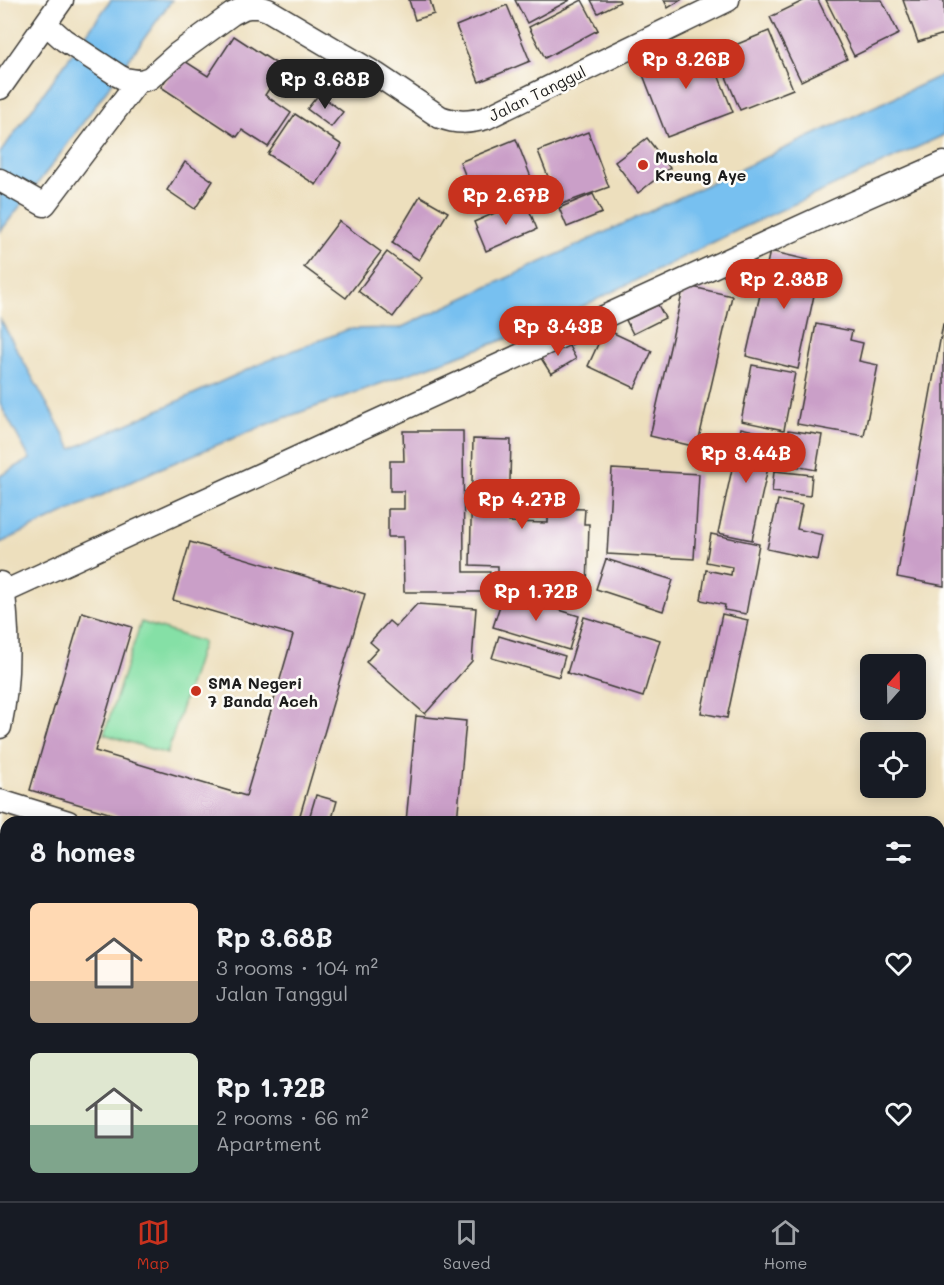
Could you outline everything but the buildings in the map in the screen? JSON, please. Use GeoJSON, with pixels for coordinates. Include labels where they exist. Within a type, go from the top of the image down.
{"type":"FeatureCollection","features":[{"type":"Feature","properties":{"kind":"street"},"geometry":{"type":"LineString","coordinates":[[0,88],[62,0]]}},
{"type":"Feature","properties":{"kind":"street","name":"Jalan Tanggul"},"geometry":{"type":"LineString","coordinates":[[128,79],[150,78],[177,54],[232,14],[244,8],[260,7],[376,74],[440,117],[449,121],[466,123],[486,118],[728,0]]}},
{"type":"Feature","properties":{"kind":"street"},"geometry":{"type":"LineString","coordinates":[[0,180],[44,205],[46,204],[128,79],[64,40],[46,24]]}},
{"type":"Feature","properties":{"kind":"street"},"geometry":{"type":"LineString","coordinates":[[0,727],[7,669],[7,636],[2,588],[944,163]]}},
{"type":"Feature","properties":{"kind":"street"},"geometry":{"type":"LineString","coordinates":[[0,801],[49,816]]}},
{"type":"Feature","properties":{"kind":"green space"},"geometry":{"type":"Polygon","coordinates":[[[141,622],[203,642],[167,754],[104,734],[141,622]]]}},
{"type":"Feature","properties":{"kind":"water"},"geometry":{"type":"Polygon","coordinates":[[[111,0],[172,0],[58,157],[0,232],[0,153],[111,0]]]}},
{"type":"Feature","properties":{"kind":"water"},"geometry":{"type":"Polygon","coordinates":[[[944,74],[944,135],[738,230],[545,325],[273,422],[154,471],[0,543],[0,476],[30,459],[0,404],[0,319],[72,449],[269,360],[349,329],[400,328],[944,74]]]}},
{"type":"Feature","properties":{"kind":"place","name":"Mushola Kreung Aye"},"geometry":{"type":"Point","coordinates":[643,165]}},
{"type":"Feature","properties":{"kind":"place","name":"SMA Negeri 7 Banda Aceh"},"geometry":{"type":"Point","coordinates":[196,691]}}]}
